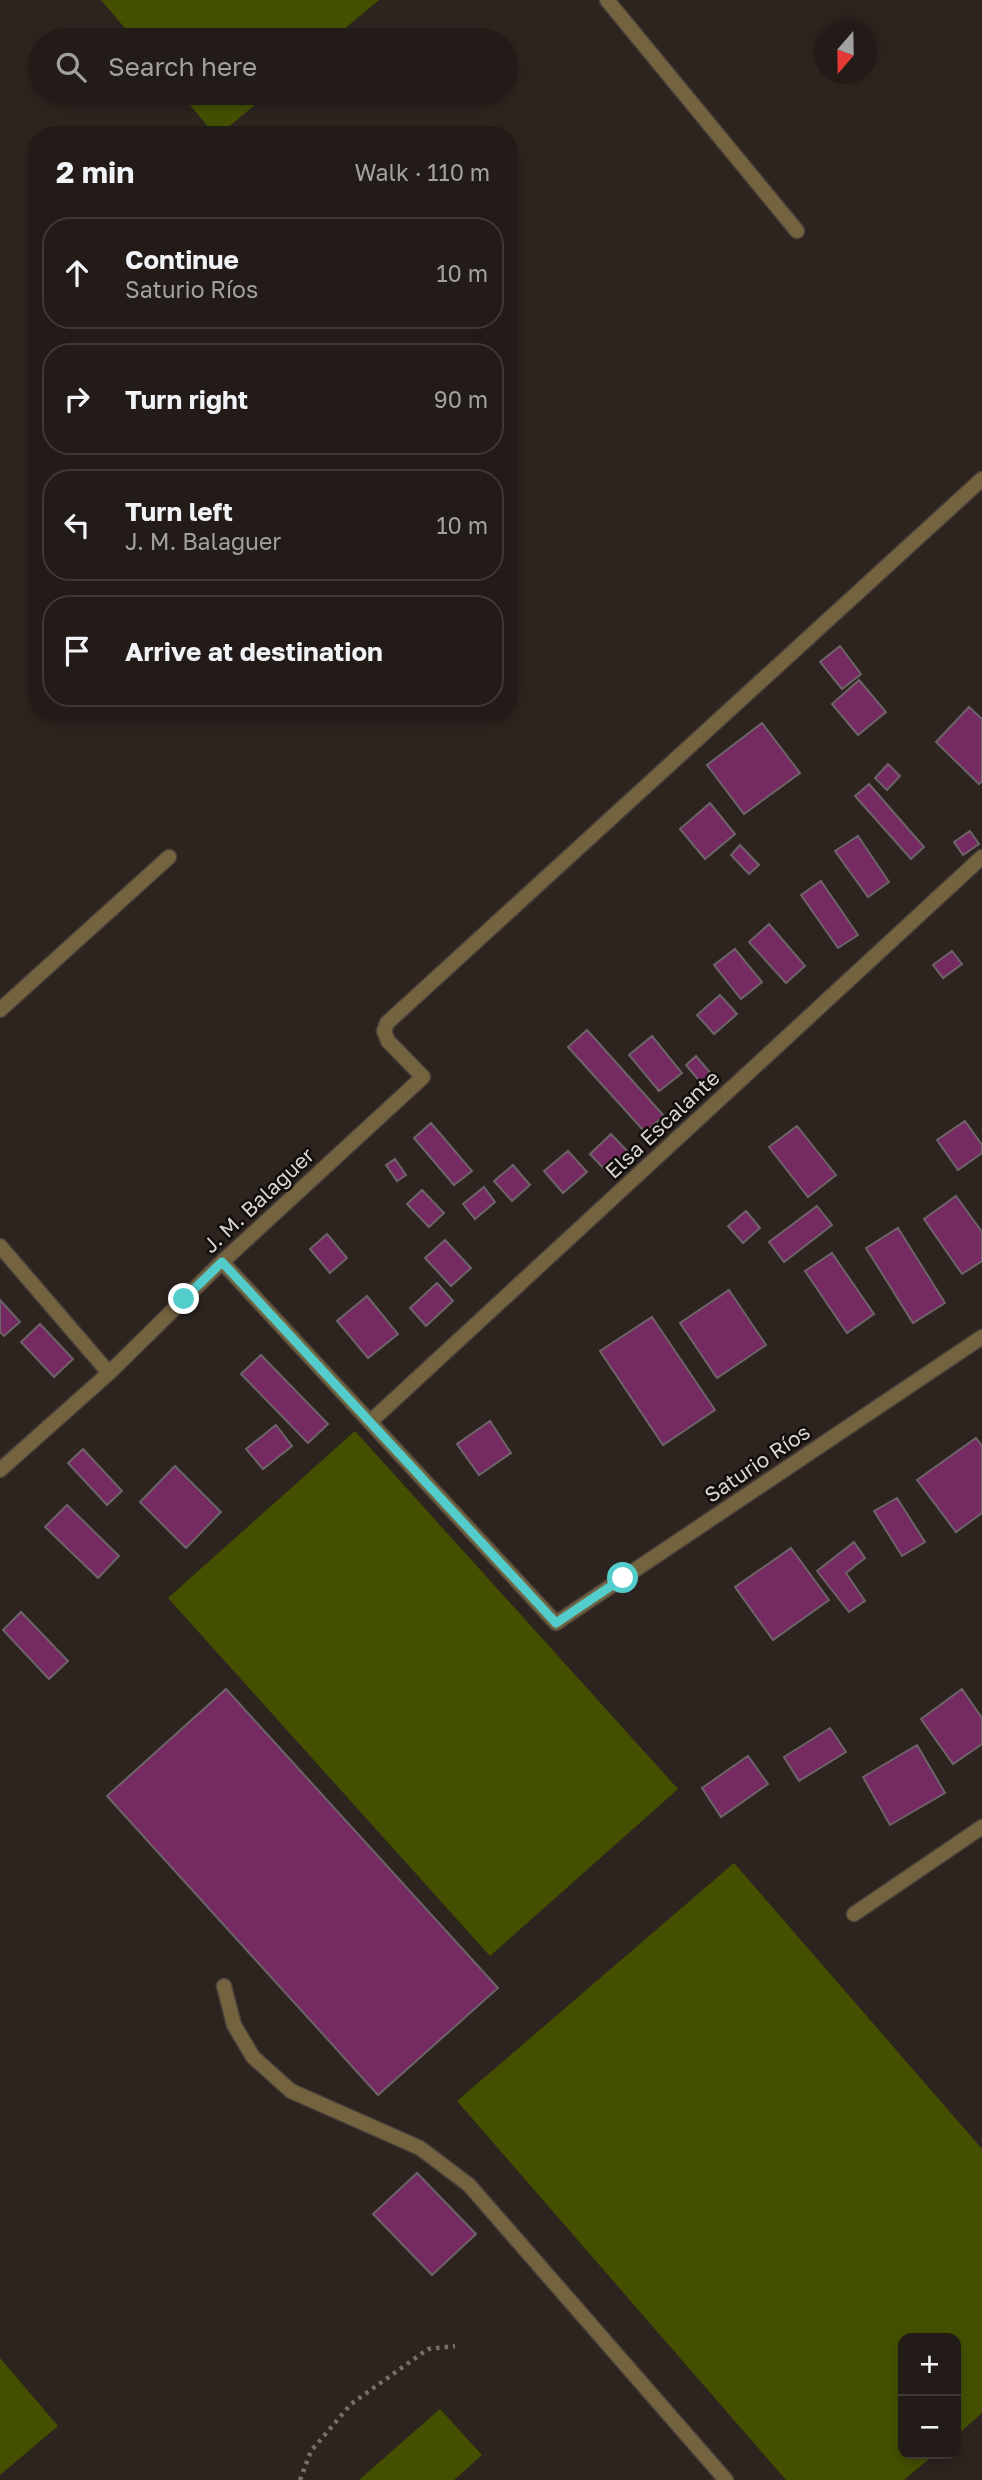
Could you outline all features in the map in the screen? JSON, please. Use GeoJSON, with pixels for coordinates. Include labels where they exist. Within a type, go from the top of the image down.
{"type":"FeatureCollection","features":[{"type":"Feature","properties":{"kind":"street"},"geometry":{"type":"LineString","coordinates":[[607,0],[797,231]]}},
{"type":"Feature","properties":{"kind":"street","name":"J. M. Balaguer"},"geometry":{"type":"LineString","coordinates":[[0,1470],[109,1373],[222,1262],[423,1077],[388,1041],[384,1031],[387,1023],[982,479]]}},
{"type":"Feature","properties":{"kind":"street"},"geometry":{"type":"LineString","coordinates":[[0,1010],[169,857]]}},
{"type":"Feature","properties":{"kind":"street","name":"Elsa Escalante"},"geometry":{"type":"LineString","coordinates":[[370,1422],[982,857]]}},
{"type":"Feature","properties":{"kind":"street"},"geometry":{"type":"LineString","coordinates":[[0,1246],[109,1373]]}},
{"type":"Feature","properties":{"kind":"street"},"geometry":{"type":"LineString","coordinates":[[222,1262],[370,1422]]}},
{"type":"Feature","properties":{"kind":"street","name":"Saturio Ríos"},"geometry":{"type":"LineString","coordinates":[[370,1422],[556,1623],[982,1337]]}},
{"type":"Feature","properties":{"kind":"street"},"geometry":{"type":"LineString","coordinates":[[854,1914],[982,1826]]}},
{"type":"Feature","properties":{"kind":"street"},"geometry":{"type":"LineString","coordinates":[[224,1986],[234,2025],[253,2057],[291,2091],[420,2148],[470,2185],[726,2480]]}},
{"type":"Feature","properties":{"kind":"path"},"geometry":{"type":"LineString","coordinates":[[300,2480],[310,2451],[351,2404],[428,2349],[455,2346]]}},
{"type":"Feature","properties":{"kind":"green space"},"geometry":{"type":"Polygon","coordinates":[[[101,0],[379,0],[345,28],[125,28],[101,0]]]}},
{"type":"Feature","properties":{"kind":"green space"},"geometry":{"type":"Polygon","coordinates":[[[190,105],[255,105],[230,126],[208,126],[190,105]]]}},
{"type":"Feature","properties":{"kind":"green space"},"geometry":{"type":"Polygon","coordinates":[[[355,1431],[678,1789],[490,1956],[168,1598],[355,1431]]]}},
{"type":"Feature","properties":{"kind":"green space"},"geometry":{"type":"Polygon","coordinates":[[[734,1863],[982,2149],[982,2413],[961,2432],[961,2333],[898,2333],[898,2459],[929,2459],[904,2480],[786,2480],[457,2101],[734,1863]]]}},
{"type":"Feature","properties":{"kind":"green space"},"geometry":{"type":"Polygon","coordinates":[[[0,2358],[58,2426],[0,2475],[0,2358]]]}},
{"type":"Feature","properties":{"kind":"green space"},"geometry":{"type":"Polygon","coordinates":[[[440,2409],[482,2455],[454,2480],[359,2480],[440,2409]]]}},
{"type":"Feature","properties":{"kind":"building"},"geometry":{"type":"Polygon","coordinates":[[[840,646],[861,674],[842,689],[820,662],[840,646]]]}},
{"type":"Feature","properties":{"kind":"building"},"geometry":{"type":"Polygon","coordinates":[[[859,680],[886,712],[858,735],[832,704],[859,680]]]}},
{"type":"Feature","properties":{"kind":"building"},"geometry":{"type":"Polygon","coordinates":[[[969,707],[982,719],[982,781],[979,784],[936,742],[969,707]]]}},
{"type":"Feature","properties":{"kind":"building"},"geometry":{"type":"Polygon","coordinates":[[[762,723],[800,773],[744,814],[707,765],[762,723]]]}},
{"type":"Feature","properties":{"kind":"building"},"geometry":{"type":"Polygon","coordinates":[[[888,764],[900,776],[887,790],[875,778],[888,764]]]}},
{"type":"Feature","properties":{"kind":"building"},"geometry":{"type":"Polygon","coordinates":[[[869,784],[924,847],[911,859],[855,796],[869,784]]]}},
{"type":"Feature","properties":{"kind":"building"},"geometry":{"type":"Polygon","coordinates":[[[710,803],[735,834],[705,859],[680,829],[710,803]]]}},
{"type":"Feature","properties":{"kind":"building"},"geometry":{"type":"Polygon","coordinates":[[[970,831],[979,844],[963,855],[954,842],[970,831]]]}},
{"type":"Feature","properties":{"kind":"building"},"geometry":{"type":"Polygon","coordinates":[[[858,836],[889,882],[868,897],[835,851],[858,836]]]}},
{"type":"Feature","properties":{"kind":"building"},"geometry":{"type":"Polygon","coordinates":[[[740,845],[759,865],[749,874],[731,855],[740,845]]]}},
{"type":"Feature","properties":{"kind":"building"},"geometry":{"type":"Polygon","coordinates":[[[821,881],[858,935],[838,948],[801,895],[821,881]]]}},
{"type":"Feature","properties":{"kind":"building"},"geometry":{"type":"Polygon","coordinates":[[[769,924],[805,966],[786,983],[749,942],[769,924]]]}},
{"type":"Feature","properties":{"kind":"building"},"geometry":{"type":"Polygon","coordinates":[[[735,949],[762,982],[741,999],[714,965],[735,949]]]}},
{"type":"Feature","properties":{"kind":"building"},"geometry":{"type":"Polygon","coordinates":[[[952,951],[962,964],[943,978],[933,965],[952,951]]]}},
{"type":"Feature","properties":{"kind":"building"},"geometry":{"type":"Polygon","coordinates":[[[720,995],[737,1014],[714,1034],[697,1015],[720,995]]]}},
{"type":"Feature","properties":{"kind":"building"},"geometry":{"type":"Polygon","coordinates":[[[587,1030],[664,1116],[645,1132],[568,1047],[587,1030]]]}},
{"type":"Feature","properties":{"kind":"building"},"geometry":{"type":"Polygon","coordinates":[[[652,1036],[682,1073],[659,1091],[629,1055],[652,1036]]]}},
{"type":"Feature","properties":{"kind":"building"},"geometry":{"type":"Polygon","coordinates":[[[696,1056],[718,1082],[708,1091],[686,1065],[696,1056]]]}},
{"type":"Feature","properties":{"kind":"building"},"geometry":{"type":"Polygon","coordinates":[[[965,1121],[982,1145],[982,1153],[958,1170],[937,1140],[965,1121]]]}},
{"type":"Feature","properties":{"kind":"building"},"geometry":{"type":"Polygon","coordinates":[[[431,1123],[472,1171],[454,1185],[414,1138],[431,1123]]]}},
{"type":"Feature","properties":{"kind":"building"},"geometry":{"type":"Polygon","coordinates":[[[797,1126],[836,1175],[808,1197],[769,1147],[797,1126]]]}},
{"type":"Feature","properties":{"kind":"building"},"geometry":{"type":"Polygon","coordinates":[[[611,1134],[628,1152],[607,1172],[590,1154],[611,1134]]]}},
{"type":"Feature","properties":{"kind":"building"},"geometry":{"type":"Polygon","coordinates":[[[568,1151],[587,1172],[563,1193],[544,1171],[568,1151]]]}},
{"type":"Feature","properties":{"kind":"building"},"geometry":{"type":"Polygon","coordinates":[[[395,1159],[406,1175],[397,1181],[386,1165],[395,1159]]]}},
{"type":"Feature","properties":{"kind":"building"},"geometry":{"type":"Polygon","coordinates":[[[513,1165],[530,1185],[512,1201],[494,1181],[513,1165]]]}},
{"type":"Feature","properties":{"kind":"building"},"geometry":{"type":"Polygon","coordinates":[[[484,1187],[495,1202],[475,1219],[463,1204],[484,1187]]]}},
{"type":"Feature","properties":{"kind":"building"},"geometry":{"type":"Polygon","coordinates":[[[422,1190],[444,1213],[429,1227],[407,1204],[422,1190]]]}},
{"type":"Feature","properties":{"kind":"building"},"geometry":{"type":"Polygon","coordinates":[[[956,1196],[982,1232],[982,1261],[962,1274],[924,1219],[956,1196]]]}},
{"type":"Feature","properties":{"kind":"building"},"geometry":{"type":"Polygon","coordinates":[[[817,1206],[832,1225],[784,1262],[769,1242],[817,1206]]]}},
{"type":"Feature","properties":{"kind":"building"},"geometry":{"type":"Polygon","coordinates":[[[746,1211],[760,1228],[743,1243],[728,1226],[746,1211]]]}},
{"type":"Feature","properties":{"kind":"building"},"geometry":{"type":"Polygon","coordinates":[[[898,1228],[945,1303],[913,1323],[866,1248],[898,1228]]]}},
{"type":"Feature","properties":{"kind":"building"},"geometry":{"type":"Polygon","coordinates":[[[327,1234],[347,1258],[330,1273],[310,1249],[327,1234]]]}},
{"type":"Feature","properties":{"kind":"building"},"geometry":{"type":"Polygon","coordinates":[[[445,1240],[471,1268],[451,1286],[425,1258],[445,1240]]]}},
{"type":"Feature","properties":{"kind":"building"},"geometry":{"type":"Polygon","coordinates":[[[832,1253],[874,1314],[847,1333],[805,1271],[832,1253]]]}},
{"type":"Feature","properties":{"kind":"building"},"geometry":{"type":"Polygon","coordinates":[[[437,1283],[453,1301],[426,1326],[410,1308],[437,1283]]]}},
{"type":"Feature","properties":{"kind":"building"},"geometry":{"type":"Polygon","coordinates":[[[729,1290],[766,1345],[717,1378],[680,1323],[729,1290]]]}},
{"type":"Feature","properties":{"kind":"building"},"geometry":{"type":"Polygon","coordinates":[[[367,1296],[398,1334],[368,1358],[337,1321],[367,1296]]]}},
{"type":"Feature","properties":{"kind":"building"},"geometry":{"type":"Polygon","coordinates":[[[0,1300],[20,1322],[4,1336],[0,1332],[0,1300]]]}},
{"type":"Feature","properties":{"kind":"building"},"geometry":{"type":"Polygon","coordinates":[[[652,1317],[715,1410],[663,1445],[600,1351],[652,1317]]]}},
{"type":"Feature","properties":{"kind":"building"},"geometry":{"type":"Polygon","coordinates":[[[40,1324],[73,1359],[54,1377],[21,1342],[40,1324]]]}},
{"type":"Feature","properties":{"kind":"building"},"geometry":{"type":"Polygon","coordinates":[[[261,1355],[328,1424],[308,1443],[241,1374],[261,1355]]]}},
{"type":"Feature","properties":{"kind":"building"},"geometry":{"type":"Polygon","coordinates":[[[490,1421],[511,1453],[479,1475],[457,1444],[490,1421]]]}},
{"type":"Feature","properties":{"kind":"building"},"geometry":{"type":"Polygon","coordinates":[[[276,1425],[292,1446],[263,1469],[246,1449],[276,1425]]]}},
{"type":"Feature","properties":{"kind":"building"},"geometry":{"type":"Polygon","coordinates":[[[976,1438],[982,1446],[982,1513],[956,1532],[917,1480],[976,1438]]]}},
{"type":"Feature","properties":{"kind":"building"},"geometry":{"type":"Polygon","coordinates":[[[83,1449],[122,1491],[107,1505],[68,1463],[83,1449]]]}},
{"type":"Feature","properties":{"kind":"building"},"geometry":{"type":"Polygon","coordinates":[[[175,1466],[221,1512],[186,1548],[140,1502],[175,1466]]]}},
{"type":"Feature","properties":{"kind":"building"},"geometry":{"type":"Polygon","coordinates":[[[897,1498],[925,1542],[902,1556],[874,1511],[897,1498]]]}},
{"type":"Feature","properties":{"kind":"building"},"geometry":{"type":"Polygon","coordinates":[[[67,1505],[119,1556],[98,1578],[45,1527],[67,1505]]]}},
{"type":"Feature","properties":{"kind":"building"},"geometry":{"type":"Polygon","coordinates":[[[854,1542],[865,1558],[846,1573],[865,1601],[849,1612],[817,1571],[854,1542]]]}},
{"type":"Feature","properties":{"kind":"building"},"geometry":{"type":"Polygon","coordinates":[[[791,1548],[829,1600],[773,1640],[735,1587],[791,1548]]]}},
{"type":"Feature","properties":{"kind":"building"},"geometry":{"type":"Polygon","coordinates":[[[21,1612],[68,1661],[49,1679],[3,1630],[21,1612]]]}},
{"type":"Feature","properties":{"kind":"building"},"geometry":{"type":"Polygon","coordinates":[[[226,1689],[498,1988],[378,2095],[107,1796],[226,1689]]]}},
{"type":"Feature","properties":{"kind":"building"},"geometry":{"type":"Polygon","coordinates":[[[962,1689],[982,1718],[982,1744],[953,1764],[921,1719],[962,1689]]]}},
{"type":"Feature","properties":{"kind":"building"},"geometry":{"type":"Polygon","coordinates":[[[830,1728],[846,1752],[799,1781],[784,1757],[830,1728]]]}},
{"type":"Feature","properties":{"kind":"building"},"geometry":{"type":"Polygon","coordinates":[[[917,1745],[945,1793],[890,1825],[863,1777],[917,1745]]]}},
{"type":"Feature","properties":{"kind":"building"},"geometry":{"type":"Polygon","coordinates":[[[748,1756],[768,1784],[721,1817],[702,1788],[748,1756]]]}},
{"type":"Feature","properties":{"kind":"building"},"geometry":{"type":"Polygon","coordinates":[[[417,2173],[476,2234],[432,2275],[373,2214],[417,2173]]]}},
{"type":"Feature","properties":{"kind":"route"},"geometry":{"type":"LineString","coordinates":[[184,1299],[222,1262],[556,1623],[623,1578]]}}]}
